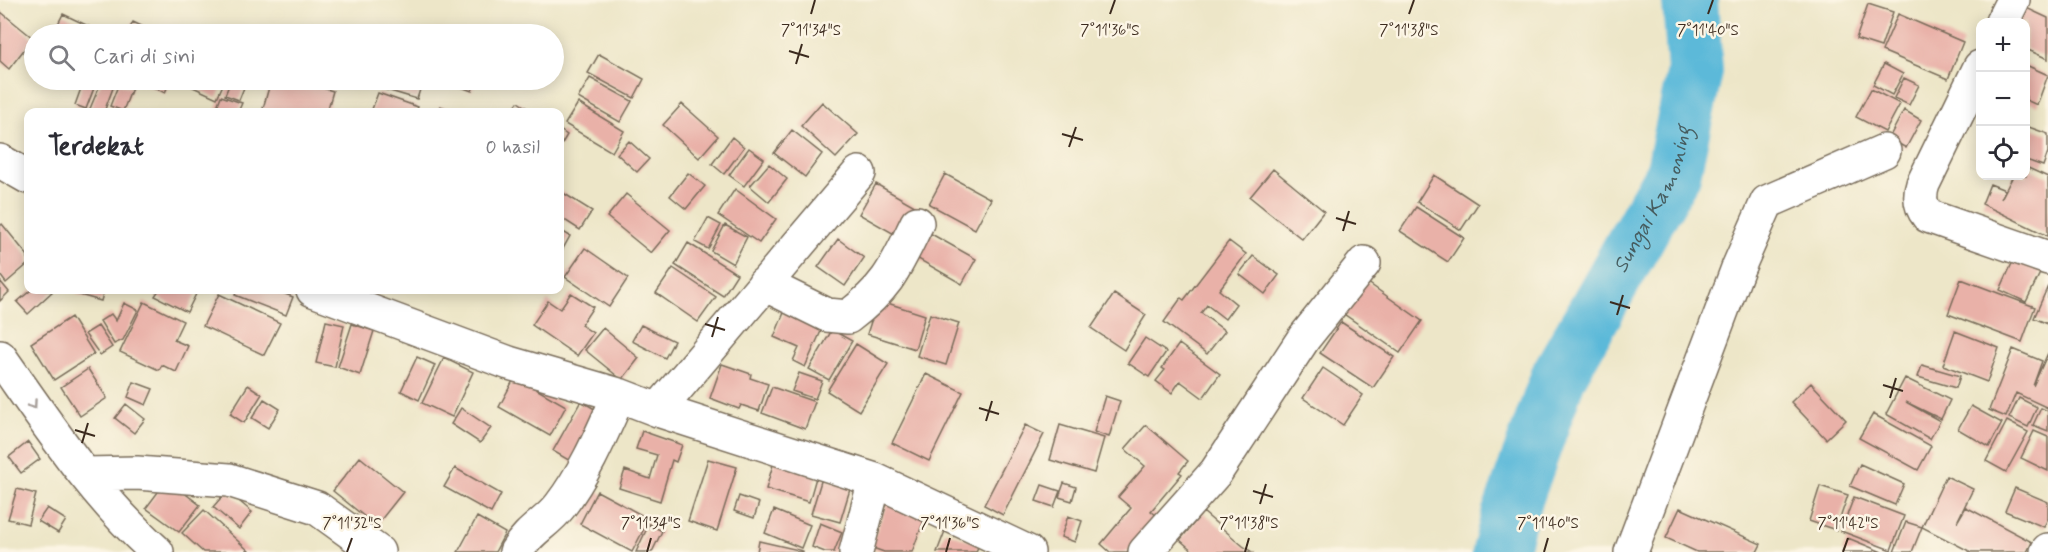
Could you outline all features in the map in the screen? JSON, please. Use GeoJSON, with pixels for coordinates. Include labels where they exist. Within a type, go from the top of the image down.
{"type":"FeatureCollection","features":[{"type":"Feature","properties":{"kind":"street"},"geometry":{"type":"LineString","coordinates":[[2004,18],[2013,0]]}},
{"type":"Feature","properties":{"kind":"street"},"geometry":{"type":"LineString","coordinates":[[1978,72],[1923,184],[1921,191],[1923,209],[1928,216],[2048,258]]}},
{"type":"Feature","properties":{"kind":"street"},"geometry":{"type":"LineString","coordinates":[[1630,552],[1738,268],[1767,202],[1884,151]]}},
{"type":"Feature","properties":{"kind":"street"},"geometry":{"type":"LineString","coordinates":[[0,161],[24,175]]}},
{"type":"Feature","properties":{"kind":"street"},"geometry":{"type":"LineString","coordinates":[[658,410],[858,173]]}},
{"type":"Feature","properties":{"kind":"street"},"geometry":{"type":"LineString","coordinates":[[764,284],[827,315],[848,317],[872,299],[889,280],[917,223]]}},
{"type":"Feature","properties":{"kind":"street"},"geometry":{"type":"LineString","coordinates":[[1145,552],[1216,472],[1304,338],[1364,263]]}},
{"type":"Feature","properties":{"kind":"street"},"geometry":{"type":"LineString","coordinates":[[324,294],[509,363],[619,395],[658,410],[875,480],[1028,552]]}},
{"type":"Feature","properties":{"kind":"street"},"geometry":{"type":"LineString","coordinates":[[0,357],[137,545]]}},
{"type":"Feature","properties":{"kind":"street"},"geometry":{"type":"LineString","coordinates":[[516,552],[526,536],[559,507],[589,461],[619,395]]}},
{"type":"Feature","properties":{"kind":"street"},"geometry":{"type":"LineString","coordinates":[[85,474],[137,473],[229,480],[316,508],[378,552]]}},
{"type":"Feature","properties":{"kind":"street"},"geometry":{"type":"LineString","coordinates":[[856,552],[875,480]]}},
{"type":"Feature","properties":{"kind":"building"},"geometry":{"type":"Polygon","coordinates":[[[1868,4],[1893,12],[1881,47],[1856,39],[1868,4]]]}},
{"type":"Feature","properties":{"kind":"building"},"geometry":{"type":"Polygon","coordinates":[[[2022,6],[2048,18],[2048,59],[2030,51],[2030,18],[2017,18],[2022,6]]]}},
{"type":"Feature","properties":{"kind":"building"},"geometry":{"type":"Polygon","coordinates":[[[1,12],[24,31],[24,50],[9,69],[0,61],[1,12]]]}},
{"type":"Feature","properties":{"kind":"building"},"geometry":{"type":"Polygon","coordinates":[[[63,14],[84,24],[58,24],[63,14]]]}},
{"type":"Feature","properties":{"kind":"building"},"geometry":{"type":"Polygon","coordinates":[[[1898,14],[1963,42],[1948,79],[1882,51],[1898,14]]]}},
{"type":"Feature","properties":{"kind":"building"},"geometry":{"type":"Polygon","coordinates":[[[599,54],[644,79],[634,98],[588,73],[599,54]]]}},
{"type":"Feature","properties":{"kind":"building"},"geometry":{"type":"Polygon","coordinates":[[[1884,64],[1903,74],[1892,95],[1873,85],[1884,64]]]}},
{"type":"Feature","properties":{"kind":"building"},"geometry":{"type":"Polygon","coordinates":[[[2030,67],[2048,75],[2037,105],[2030,102],[2030,67]]]}},
{"type":"Feature","properties":{"kind":"building"},"geometry":{"type":"Polygon","coordinates":[[[590,78],[632,101],[620,122],[578,98],[590,78]]]}},
{"type":"Feature","properties":{"kind":"building"},"geometry":{"type":"Polygon","coordinates":[[[1904,78],[1919,85],[1909,105],[1894,98],[1904,78]]]}},
{"type":"Feature","properties":{"kind":"building"},"geometry":{"type":"Polygon","coordinates":[[[1871,89],[1900,104],[1885,132],[1856,117],[1871,89]]]}},
{"type":"Feature","properties":{"kind":"building"},"geometry":{"type":"Polygon","coordinates":[[[80,90],[93,90],[86,108],[75,105],[80,90]]]}},
{"type":"Feature","properties":{"kind":"building"},"geometry":{"type":"Polygon","coordinates":[[[98,90],[112,90],[106,108],[90,108],[98,90]]]}},
{"type":"Feature","properties":{"kind":"building"},"geometry":{"type":"Polygon","coordinates":[[[116,90],[131,90],[124,108],[110,106],[116,90]]]}},
{"type":"Feature","properties":{"kind":"building"},"geometry":{"type":"Polygon","coordinates":[[[199,90],[221,90],[217,98],[199,90]]]}},
{"type":"Feature","properties":{"kind":"building"},"geometry":{"type":"Polygon","coordinates":[[[227,90],[243,90],[239,100],[225,95],[227,90]]]}},
{"type":"Feature","properties":{"kind":"building"},"geometry":{"type":"Polygon","coordinates":[[[268,90],[333,91],[328,108],[263,108],[268,90]]]}},
{"type":"Feature","properties":{"kind":"building"},"geometry":{"type":"Polygon","coordinates":[[[387,90],[420,90],[417,99],[387,90]]]}},
{"type":"Feature","properties":{"kind":"building"},"geometry":{"type":"Polygon","coordinates":[[[378,93],[418,107],[418,108],[372,108],[378,93]]]}},
{"type":"Feature","properties":{"kind":"building"},"geometry":{"type":"Polygon","coordinates":[[[221,96],[242,103],[240,108],[216,108],[221,96]]]}},
{"type":"Feature","properties":{"kind":"building"},"geometry":{"type":"Polygon","coordinates":[[[518,102],[527,108],[514,108],[518,102]]]}},
{"type":"Feature","properties":{"kind":"building"},"geometry":{"type":"Polygon","coordinates":[[[822,102],[858,134],[836,158],[801,126],[822,102]]]}},
{"type":"Feature","properties":{"kind":"building"},"geometry":{"type":"Polygon","coordinates":[[[578,103],[624,131],[612,152],[565,124],[578,103]]]}},
{"type":"Feature","properties":{"kind":"building"},"geometry":{"type":"Polygon","coordinates":[[[682,104],[718,136],[699,158],[663,125],[682,104]]]}},
{"type":"Feature","properties":{"kind":"building"},"geometry":{"type":"Polygon","coordinates":[[[1904,110],[1921,120],[1906,148],[1889,138],[1904,110]]]}},
{"type":"Feature","properties":{"kind":"building"},"geometry":{"type":"Polygon","coordinates":[[[2030,127],[2048,134],[2048,152],[2043,166],[2030,161],[2030,127]]]}},
{"type":"Feature","properties":{"kind":"building"},"geometry":{"type":"Polygon","coordinates":[[[792,130],[822,154],[805,177],[774,153],[792,130]]]}},
{"type":"Feature","properties":{"kind":"building"},"geometry":{"type":"Polygon","coordinates":[[[732,137],[744,147],[724,174],[712,164],[732,137]]]}},
{"type":"Feature","properties":{"kind":"building"},"geometry":{"type":"Polygon","coordinates":[[[629,141],[649,159],[637,172],[617,154],[629,141]]]}},
{"type":"Feature","properties":{"kind":"building"},"geometry":{"type":"Polygon","coordinates":[[[749,148],[764,159],[744,186],[729,175],[749,148]]]}},
{"type":"Feature","properties":{"kind":"building"},"geometry":{"type":"Polygon","coordinates":[[[769,164],[787,179],[769,202],[750,186],[769,164]]]}},
{"type":"Feature","properties":{"kind":"building"},"geometry":{"type":"Polygon","coordinates":[[[1273,169],[1324,211],[1302,239],[1250,197],[1273,169]]]}},
{"type":"Feature","properties":{"kind":"building"},"geometry":{"type":"Polygon","coordinates":[[[2030,169],[2048,177],[2048,236],[1982,204],[1990,184],[2005,190],[2001,199],[2011,180],[2030,180],[2030,169]]]}},
{"type":"Feature","properties":{"kind":"building"},"geometry":{"type":"Polygon","coordinates":[[[688,173],[705,186],[686,209],[670,196],[688,173]]]}},
{"type":"Feature","properties":{"kind":"building"},"geometry":{"type":"Polygon","coordinates":[[[945,174],[991,199],[975,229],[929,204],[945,174]]]}},
{"type":"Feature","properties":{"kind":"building"},"geometry":{"type":"Polygon","coordinates":[[[1434,175],[1478,204],[1461,230],[1417,202],[1434,175]]]}},
{"type":"Feature","properties":{"kind":"building"},"geometry":{"type":"Polygon","coordinates":[[[876,184],[920,209],[903,239],[859,214],[876,184]]]}},
{"type":"Feature","properties":{"kind":"building"},"geometry":{"type":"Polygon","coordinates":[[[735,189],[776,219],[759,243],[718,215],[735,189]]]}},
{"type":"Feature","properties":{"kind":"building"},"geometry":{"type":"Polygon","coordinates":[[[564,194],[592,211],[580,230],[564,220],[564,194]]]}},
{"type":"Feature","properties":{"kind":"building"},"geometry":{"type":"Polygon","coordinates":[[[626,194],[670,230],[651,253],[607,217],[626,194]]]}},
{"type":"Feature","properties":{"kind":"building"},"geometry":{"type":"Polygon","coordinates":[[[1416,207],[1464,238],[1448,262],[1400,231],[1416,207]]]}},
{"type":"Feature","properties":{"kind":"building"},"geometry":{"type":"Polygon","coordinates":[[[708,218],[721,225],[708,249],[695,242],[708,218]]]}},
{"type":"Feature","properties":{"kind":"building"},"geometry":{"type":"Polygon","coordinates":[[[2,224],[24,251],[24,267],[6,283],[0,275],[0,226],[2,224]]]}},
{"type":"Feature","properties":{"kind":"building"},"geometry":{"type":"Polygon","coordinates":[[[725,225],[747,237],[733,264],[711,251],[725,225]]]}},
{"type":"Feature","properties":{"kind":"building"},"geometry":{"type":"Polygon","coordinates":[[[926,231],[976,259],[962,284],[913,256],[926,231]]]}},
{"type":"Feature","properties":{"kind":"building"},"geometry":{"type":"Polygon","coordinates":[[[564,232],[570,236],[564,247],[564,232]]]}},
{"type":"Feature","properties":{"kind":"building"},"geometry":{"type":"Polygon","coordinates":[[[838,239],[864,258],[845,286],[818,267],[838,239]]]}},
{"type":"Feature","properties":{"kind":"building"},"geometry":{"type":"Polygon","coordinates":[[[1229,241],[1246,254],[1219,290],[1236,304],[1225,319],[1207,305],[1201,313],[1225,331],[1207,354],[1164,322],[1181,298],[1184,300],[1229,241]]]}},
{"type":"Feature","properties":{"kind":"building"},"geometry":{"type":"Polygon","coordinates":[[[688,243],[737,274],[723,296],[675,265],[688,243]]]}},
{"type":"Feature","properties":{"kind":"building"},"geometry":{"type":"Polygon","coordinates":[[[585,248],[628,278],[609,307],[565,277],[585,248]]]}},
{"type":"Feature","properties":{"kind":"building"},"geometry":{"type":"Polygon","coordinates":[[[1253,256],[1279,275],[1265,294],[1239,274],[1253,256]]]}},
{"type":"Feature","properties":{"kind":"building"},"geometry":{"type":"Polygon","coordinates":[[[2014,259],[2041,271],[2026,302],[2000,290],[2014,259]]]}},
{"type":"Feature","properties":{"kind":"building"},"geometry":{"type":"Polygon","coordinates":[[[673,268],[716,297],[698,322],[656,293],[673,268]]]}},
{"type":"Feature","properties":{"kind":"building"},"geometry":{"type":"Polygon","coordinates":[[[1961,279],[2035,307],[2022,342],[1948,314],[1961,279]]]}},
{"type":"Feature","properties":{"kind":"building"},"geometry":{"type":"Polygon","coordinates":[[[1364,280],[1422,321],[1400,353],[1341,312],[1364,280]]]}},
{"type":"Feature","properties":{"kind":"building"},"geometry":{"type":"Polygon","coordinates":[[[0,281],[9,292],[0,301],[0,281]]]}},
{"type":"Feature","properties":{"kind":"building"},"geometry":{"type":"Polygon","coordinates":[[[2048,286],[2048,324],[2034,318],[2048,286]]]}},
{"type":"Feature","properties":{"kind":"building"},"geometry":{"type":"Polygon","coordinates":[[[571,293],[593,307],[581,325],[593,333],[577,356],[532,325],[548,301],[560,309],[571,293]]]}},
{"type":"Feature","properties":{"kind":"building"},"geometry":{"type":"Polygon","coordinates":[[[26,294],[50,294],[28,314],[17,302],[26,294]]]}},
{"type":"Feature","properties":{"kind":"building"},"geometry":{"type":"Polygon","coordinates":[[[76,294],[103,294],[101,301],[76,294]]]}},
{"type":"Feature","properties":{"kind":"building"},"geometry":{"type":"Polygon","coordinates":[[[156,294],[196,294],[187,312],[155,296],[156,294]]]}},
{"type":"Feature","properties":{"kind":"building"},"geometry":{"type":"Polygon","coordinates":[[[219,294],[280,323],[264,355],[203,326],[219,294]]]}},
{"type":"Feature","properties":{"kind":"building"},"geometry":{"type":"Polygon","coordinates":[[[285,294],[293,297],[286,315],[235,295],[285,294]]]}},
{"type":"Feature","properties":{"kind":"building"},"geometry":{"type":"Polygon","coordinates":[[[1114,294],[1146,315],[1124,350],[1091,328],[1114,294]]]}},
{"type":"Feature","properties":{"kind":"building"},"geometry":{"type":"Polygon","coordinates":[[[878,300],[925,315],[915,349],[867,334],[878,300]]]}},
{"type":"Feature","properties":{"kind":"building"},"geometry":{"type":"Polygon","coordinates":[[[144,302],[183,321],[174,340],[188,346],[176,372],[162,365],[159,370],[120,352],[144,302]]]}},
{"type":"Feature","properties":{"kind":"building"},"geometry":{"type":"Polygon","coordinates":[[[124,303],[138,310],[123,340],[114,344],[100,321],[111,314],[116,321],[124,303]]]}},
{"type":"Feature","properties":{"kind":"building"},"geometry":{"type":"Polygon","coordinates":[[[788,303],[826,320],[805,367],[793,361],[799,348],[774,337],[788,303]]]}},
{"type":"Feature","properties":{"kind":"building"},"geometry":{"type":"Polygon","coordinates":[[[930,314],[959,323],[946,365],[917,356],[930,314]]]}},
{"type":"Feature","properties":{"kind":"building"},"geometry":{"type":"Polygon","coordinates":[[[71,317],[94,354],[54,380],[31,343],[71,317]]]}},
{"type":"Feature","properties":{"kind":"building"},"geometry":{"type":"Polygon","coordinates":[[[326,321],[344,325],[335,367],[316,363],[326,321]]]}},
{"type":"Feature","properties":{"kind":"building"},"geometry":{"type":"Polygon","coordinates":[[[1341,322],[1394,357],[1373,388],[1320,353],[1341,322]]]}},
{"type":"Feature","properties":{"kind":"building"},"geometry":{"type":"Polygon","coordinates":[[[352,324],[374,331],[360,375],[338,367],[352,324]]]}},
{"type":"Feature","properties":{"kind":"building"},"geometry":{"type":"Polygon","coordinates":[[[641,325],[674,341],[665,358],[632,341],[641,325]]]}},
{"type":"Feature","properties":{"kind":"building"},"geometry":{"type":"Polygon","coordinates":[[[98,326],[112,347],[100,355],[85,334],[98,326]]]}},
{"type":"Feature","properties":{"kind":"building"},"geometry":{"type":"Polygon","coordinates":[[[603,328],[639,358],[622,380],[585,350],[603,328]]]}},
{"type":"Feature","properties":{"kind":"building"},"geometry":{"type":"Polygon","coordinates":[[[832,330],[852,341],[829,380],[809,369],[832,330]]]}},
{"type":"Feature","properties":{"kind":"building"},"geometry":{"type":"Polygon","coordinates":[[[1955,331],[1999,348],[1987,382],[1943,365],[1955,331]]]}},
{"type":"Feature","properties":{"kind":"building"},"geometry":{"type":"Polygon","coordinates":[[[1145,338],[1166,352],[1149,377],[1128,363],[1145,338]]]}},
{"type":"Feature","properties":{"kind":"building"},"geometry":{"type":"Polygon","coordinates":[[[856,344],[888,364],[859,411],[827,391],[856,344]]]}},
{"type":"Feature","properties":{"kind":"building"},"geometry":{"type":"Polygon","coordinates":[[[1179,344],[1220,374],[1203,398],[1180,381],[1172,393],[1156,381],[1165,370],[1162,368],[1179,344]]]}},
{"type":"Feature","properties":{"kind":"building"},"geometry":{"type":"Polygon","coordinates":[[[2013,349],[2042,361],[2033,386],[2048,353],[2048,408],[2016,393],[2006,417],[1989,410],[2013,349]]]}},
{"type":"Feature","properties":{"kind":"building"},"geometry":{"type":"Polygon","coordinates":[[[417,357],[435,365],[419,400],[401,391],[417,357]]]}},
{"type":"Feature","properties":{"kind":"building"},"geometry":{"type":"Polygon","coordinates":[[[444,358],[473,372],[452,417],[422,403],[444,358]]]}},
{"type":"Feature","properties":{"kind":"building"},"geometry":{"type":"Polygon","coordinates":[[[722,364],[751,374],[750,378],[768,384],[759,411],[741,405],[739,409],[710,398],[722,364]]]}},
{"type":"Feature","properties":{"kind":"building"},"geometry":{"type":"Polygon","coordinates":[[[1922,365],[1960,376],[1956,388],[1918,377],[1922,365]]]}},
{"type":"Feature","properties":{"kind":"building"},"geometry":{"type":"Polygon","coordinates":[[[1323,368],[1363,395],[1343,425],[1303,398],[1323,368]]]}},
{"type":"Feature","properties":{"kind":"building"},"geometry":{"type":"Polygon","coordinates":[[[88,369],[107,398],[80,416],[61,387],[88,369]]]}},
{"type":"Feature","properties":{"kind":"building"},"geometry":{"type":"Polygon","coordinates":[[[799,373],[822,381],[815,399],[792,391],[799,373]]]}},
{"type":"Feature","properties":{"kind":"building"},"geometry":{"type":"Polygon","coordinates":[[[926,374],[963,392],[929,461],[892,443],[926,374]]]}},
{"type":"Feature","properties":{"kind":"building"},"geometry":{"type":"Polygon","coordinates":[[[515,377],[566,406],[550,436],[499,407],[515,377]]]}},
{"type":"Feature","properties":{"kind":"building"},"geometry":{"type":"Polygon","coordinates":[[[1905,378],[1950,400],[1941,419],[1906,402],[1940,421],[1930,439],[1886,414],[1905,378]]]}},
{"type":"Feature","properties":{"kind":"building"},"geometry":{"type":"Polygon","coordinates":[[[134,382],[153,389],[146,405],[128,397],[134,382]]]}},
{"type":"Feature","properties":{"kind":"building"},"geometry":{"type":"Polygon","coordinates":[[[1811,383],[1846,420],[1826,439],[1791,402],[1811,383]]]}},
{"type":"Feature","properties":{"kind":"building"},"geometry":{"type":"Polygon","coordinates":[[[248,385],[262,394],[244,423],[230,414],[248,385]]]}},
{"type":"Feature","properties":{"kind":"building"},"geometry":{"type":"Polygon","coordinates":[[[772,387],[815,402],[805,429],[762,413],[772,387]]]}},
{"type":"Feature","properties":{"kind":"building"},"geometry":{"type":"Polygon","coordinates":[[[1105,396],[1120,401],[1109,437],[1094,432],[1105,396]]]}},
{"type":"Feature","properties":{"kind":"building"},"geometry":{"type":"Polygon","coordinates":[[[2019,398],[2037,407],[2028,427],[2009,418],[2019,398]]]}},
{"type":"Feature","properties":{"kind":"building"},"geometry":{"type":"Polygon","coordinates":[[[264,399],[280,409],[268,428],[252,418],[264,399]]]}},
{"type":"Feature","properties":{"kind":"building"},"geometry":{"type":"Polygon","coordinates":[[[581,401],[605,415],[577,465],[553,451],[581,401]]]}},
{"type":"Feature","properties":{"kind":"building"},"geometry":{"type":"Polygon","coordinates":[[[126,404],[145,419],[134,433],[115,418],[126,404]]]}},
{"type":"Feature","properties":{"kind":"building"},"geometry":{"type":"Polygon","coordinates":[[[1971,406],[2002,423],[1989,447],[1958,429],[1971,406]]]}},
{"type":"Feature","properties":{"kind":"building"},"geometry":{"type":"Polygon","coordinates":[[[461,408],[491,428],[480,443],[451,424],[461,408]]]}},
{"type":"Feature","properties":{"kind":"building"},"geometry":{"type":"Polygon","coordinates":[[[2041,408],[2048,411],[2048,431],[2033,425],[2041,408]]]}},
{"type":"Feature","properties":{"kind":"building"},"geometry":{"type":"Polygon","coordinates":[[[1873,414],[1931,446],[1918,470],[1859,438],[1873,414]]]}},
{"type":"Feature","properties":{"kind":"building"},"geometry":{"type":"Polygon","coordinates":[[[2007,421],[2028,432],[2006,472],[1986,461],[2007,421]]]}},
{"type":"Feature","properties":{"kind":"building"},"geometry":{"type":"Polygon","coordinates":[[[1025,425],[1044,434],[1003,515],[984,505],[1025,425]]]}},
{"type":"Feature","properties":{"kind":"building"},"geometry":{"type":"Polygon","coordinates":[[[1060,425],[1104,438],[1094,473],[1050,460],[1060,425]]]}},
{"type":"Feature","properties":{"kind":"building"},"geometry":{"type":"Polygon","coordinates":[[[1146,425],[1188,461],[1179,472],[1182,474],[1151,511],[1157,516],[1127,552],[1110,552],[1101,544],[1131,508],[1118,497],[1145,466],[1125,449],[1146,425]]]}},
{"type":"Feature","properties":{"kind":"building"},"geometry":{"type":"Polygon","coordinates":[[[642,431],[682,445],[676,462],[672,460],[660,501],[619,488],[625,470],[650,479],[657,455],[636,449],[642,431]]]}},
{"type":"Feature","properties":{"kind":"building"},"geometry":{"type":"Polygon","coordinates":[[[2034,431],[2048,437],[2048,471],[2021,458],[2034,431]]]}},
{"type":"Feature","properties":{"kind":"building"},"geometry":{"type":"Polygon","coordinates":[[[28,442],[40,459],[21,473],[9,457],[28,442]]]}},
{"type":"Feature","properties":{"kind":"building"},"geometry":{"type":"Polygon","coordinates":[[[360,457],[403,492],[376,526],[333,491],[360,457]]]}},
{"type":"Feature","properties":{"kind":"building"},"geometry":{"type":"Polygon","coordinates":[[[708,459],[737,467],[717,531],[688,521],[708,459]]]}},
{"type":"Feature","properties":{"kind":"building"},"geometry":{"type":"Polygon","coordinates":[[[774,461],[817,474],[809,502],[766,489],[774,461]]]}},
{"type":"Feature","properties":{"kind":"building"},"geometry":{"type":"Polygon","coordinates":[[[1860,464],[1904,484],[1895,505],[1850,486],[1860,464]]]}},
{"type":"Feature","properties":{"kind":"building"},"geometry":{"type":"Polygon","coordinates":[[[455,468],[501,494],[491,513],[444,487],[455,468]]]}},
{"type":"Feature","properties":{"kind":"building"},"geometry":{"type":"Polygon","coordinates":[[[1946,476],[1973,489],[1957,522],[1966,507],[2032,542],[2027,552],[1971,552],[1922,527],[1946,476]]]}},
{"type":"Feature","properties":{"kind":"building"},"geometry":{"type":"Polygon","coordinates":[[[822,478],[851,486],[840,522],[811,514],[822,478]]]}},
{"type":"Feature","properties":{"kind":"building"},"geometry":{"type":"Polygon","coordinates":[[[167,480],[200,505],[179,532],[146,508],[167,480]]]}},
{"type":"Feature","properties":{"kind":"building"},"geometry":{"type":"Polygon","coordinates":[[[1064,483],[1076,487],[1072,501],[1059,497],[1064,483]]]}},
{"type":"Feature","properties":{"kind":"building"},"geometry":{"type":"Polygon","coordinates":[[[1042,485],[1060,491],[1054,507],[1036,501],[1042,485]]]}},
{"type":"Feature","properties":{"kind":"building"},"geometry":{"type":"Polygon","coordinates":[[[1820,486],[1848,495],[1836,530],[1809,521],[1820,486]]]}},
{"type":"Feature","properties":{"kind":"building"},"geometry":{"type":"Polygon","coordinates":[[[2015,488],[2048,502],[2048,518],[2044,527],[2005,511],[2015,488]]]}},
{"type":"Feature","properties":{"kind":"building"},"geometry":{"type":"Polygon","coordinates":[[[17,489],[36,494],[28,524],[8,519],[17,489]]]}},
{"type":"Feature","properties":{"kind":"building"},"geometry":{"type":"Polygon","coordinates":[[[227,491],[252,512],[239,529],[213,507],[227,491]]]}},
{"type":"Feature","properties":{"kind":"building"},"geometry":{"type":"Polygon","coordinates":[[[597,491],[649,519],[632,552],[580,524],[597,491]]]}},
{"type":"Feature","properties":{"kind":"building"},"geometry":{"type":"Polygon","coordinates":[[[739,496],[759,503],[754,518],[734,511],[739,496]]]}},
{"type":"Feature","properties":{"kind":"building"},"geometry":{"type":"Polygon","coordinates":[[[1854,497],[1904,516],[1891,550],[1841,531],[1854,497]]]}},
{"type":"Feature","properties":{"kind":"building"},"geometry":{"type":"Polygon","coordinates":[[[888,501],[926,515],[912,552],[884,552],[870,547],[888,501]]]}},
{"type":"Feature","properties":{"kind":"building"},"geometry":{"type":"Polygon","coordinates":[[[47,508],[66,520],[58,533],[38,521],[47,508]]]}},
{"type":"Feature","properties":{"kind":"building"},"geometry":{"type":"Polygon","coordinates":[[[1680,508],[1761,544],[1757,552],[1697,552],[1666,538],[1680,508]]]}},
{"type":"Feature","properties":{"kind":"building"},"geometry":{"type":"Polygon","coordinates":[[[204,510],[250,552],[203,552],[182,533],[204,510]]]}},
{"type":"Feature","properties":{"kind":"building"},"geometry":{"type":"Polygon","coordinates":[[[774,510],[810,525],[801,548],[765,533],[774,510]]]}},
{"type":"Feature","properties":{"kind":"building"},"geometry":{"type":"Polygon","coordinates":[[[1203,512],[1252,552],[1194,552],[1180,540],[1203,512]]]}},
{"type":"Feature","properties":{"kind":"building"},"geometry":{"type":"Polygon","coordinates":[[[1068,516],[1082,521],[1075,542],[1061,537],[1068,516]]]}},
{"type":"Feature","properties":{"kind":"building"},"geometry":{"type":"Polygon","coordinates":[[[477,517],[505,533],[495,552],[458,552],[477,517]]]}},
{"type":"Feature","properties":{"kind":"building"},"geometry":{"type":"Polygon","coordinates":[[[1906,522],[1922,527],[1912,552],[1894,552],[1906,522]]]}},
{"type":"Feature","properties":{"kind":"building"},"geometry":{"type":"Polygon","coordinates":[[[820,523],[842,532],[834,552],[825,552],[812,547],[820,523]]]}},
{"type":"Feature","properties":{"kind":"building"},"geometry":{"type":"Polygon","coordinates":[[[649,524],[662,531],[652,552],[636,552],[649,524]]]}},
{"type":"Feature","properties":{"kind":"building"},"geometry":{"type":"Polygon","coordinates":[[[945,531],[979,544],[976,552],[937,552],[945,531]]]}},
{"type":"Feature","properties":{"kind":"building"},"geometry":{"type":"Polygon","coordinates":[[[1848,538],[1882,552],[1842,552],[1848,538]]]}},
{"type":"Feature","properties":{"kind":"building"},"geometry":{"type":"Polygon","coordinates":[[[759,541],[803,551],[803,552],[757,552],[759,541]]]}},
{"type":"Feature","properties":{"kind":"waterway","name":"Sungai Kamoning"},"geometry":{"type":"LineString","coordinates":[[1500,552],[1509,516],[1559,375],[1673,174],[1695,71],[1690,0]]}}]}
